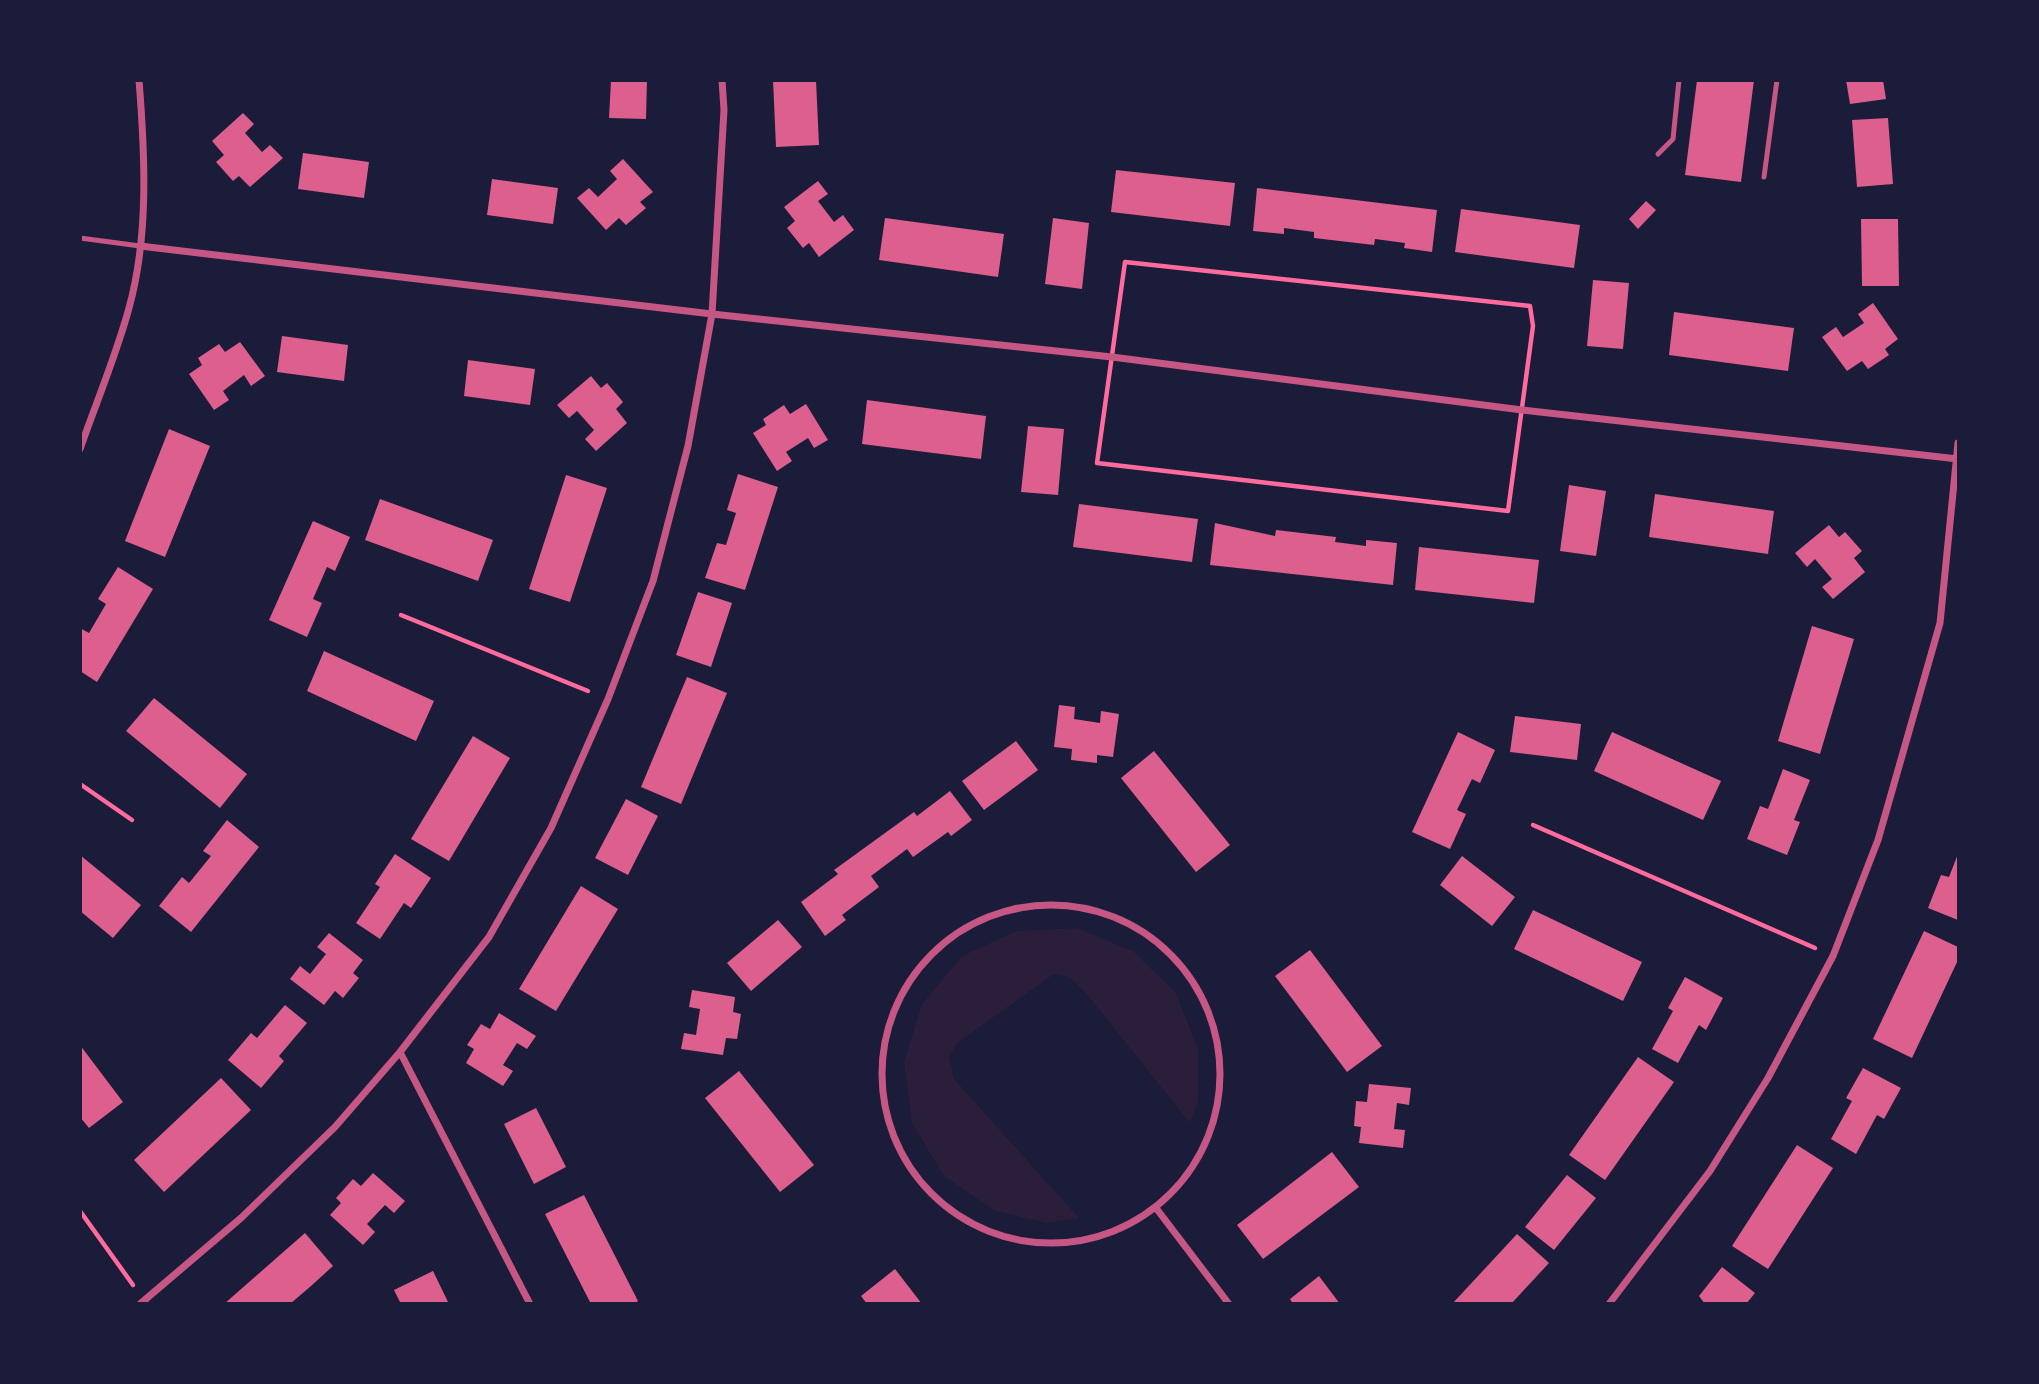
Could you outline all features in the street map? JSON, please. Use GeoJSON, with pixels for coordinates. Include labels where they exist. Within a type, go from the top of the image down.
{"type":"FeatureCollection","features":[{"type":"Feature","properties":{"kind":"street"},"geometry":{"type":"LineString","coordinates":[[80,449],[130,307],[140,246],[144,149],[139,80]]}},
{"type":"Feature","properties":{"kind":"street"},"geometry":{"type":"LineString","coordinates":[[142,1302],[241,1218],[326,1136],[400,1052],[489,937],[551,828],[608,699],[653,582],[688,446],[712,314],[724,110],[722,80]]}},
{"type":"Feature","properties":{"kind":"street"},"geometry":{"type":"LineString","coordinates":[[140,246],[712,314],[1112,357],[1522,410],[1957,459]]}},
{"type":"Feature","properties":{"kind":"street"},"geometry":{"type":"LineString","coordinates":[[1609,1304],[1710,1171],[1768,1078],[1833,956],[1878,840],[1940,623],[1958,443]]}},
{"type":"Feature","properties":{"kind":"street"},"geometry":{"type":"LineString","coordinates":[[1023,906],[1079,906],[1132,924],[1176,959],[1207,1006],[1221,1059],[1216,1115],[1194,1167],[1156,1208],[1107,1235],[1052,1244],[996,1235],[947,1209],[909,1167],[886,1116],[881,1060],[895,1006],[926,959],[970,925],[1023,906]]}},
{"type":"Feature","properties":{"kind":"street"},"geometry":{"type":"LineString","coordinates":[[400,1052],[530,1304]]}},
{"type":"Feature","properties":{"kind":"street"},"geometry":{"type":"LineString","coordinates":[[1156,1208],[1229,1304]]}},
{"type":"Feature","properties":{"kind":"lane"},"geometry":{"type":"LineString","coordinates":[[1658,154],[1673,139],[1679,80]]}},
{"type":"Feature","properties":{"kind":"lane"},"geometry":{"type":"LineString","coordinates":[[1764,177],[1777,80]]}},
{"type":"Feature","properties":{"kind":"lane"},"geometry":{"type":"LineString","coordinates":[[80,238],[140,246]]}},
{"type":"Feature","properties":{"kind":"path"},"geometry":{"type":"LineString","coordinates":[[1125,262],[1530,306],[1533,326],[1508,512],[1097,463],[1112,357],[1125,262]]}},
{"type":"Feature","properties":{"kind":"path"},"geometry":{"type":"LineString","coordinates":[[401,615],[608,699]]}},
{"type":"Feature","properties":{"kind":"path"},"geometry":{"type":"LineString","coordinates":[[80,784],[132,820]]}},
{"type":"Feature","properties":{"kind":"path"},"geometry":{"type":"LineString","coordinates":[[1533,825],[1833,956]]}},
{"type":"Feature","properties":{"kind":"path"},"geometry":{"type":"LineString","coordinates":[[80,1211],[142,1302]]}},
{"type":"Feature","properties":{"kind":"shaded area"},"geometry":{"type":"Polygon","coordinates":[[[1077,928],[1133,951],[1176,993],[1198,1049],[1198,1102],[1190,1123],[1086,993],[1069,977],[1054,974],[957,1043],[949,1057],[954,1079],[1079,1218],[1047,1223],[995,1211],[944,1176],[912,1123],[904,1062],[922,1004],[962,956],[1017,931],[1077,928]]]}},
{"type":"Feature","properties":{"kind":"building"},"geometry":{"type":"Polygon","coordinates":[[[611,80],[647,80],[646,119],[609,118],[611,80]]]}},
{"type":"Feature","properties":{"kind":"building"},"geometry":{"type":"Polygon","coordinates":[[[773,80],[816,80],[819,145],[776,147],[773,80]]]}},
{"type":"Feature","properties":{"kind":"building"},"geometry":{"type":"Polygon","coordinates":[[[1697,80],[1754,80],[1741,182],[1685,175],[1697,80]]]}},
{"type":"Feature","properties":{"kind":"building"},"geometry":{"type":"Polygon","coordinates":[[[1846,80],[1883,80],[1886,99],[1850,104],[1846,80]]]}},
{"type":"Feature","properties":{"kind":"building"},"geometry":{"type":"Polygon","coordinates":[[[243,113],[254,124],[245,133],[262,152],[270,145],[283,158],[250,187],[239,176],[233,181],[216,162],[224,155],[212,141],[243,113]]]}},
{"type":"Feature","properties":{"kind":"building"},"geometry":{"type":"Polygon","coordinates":[[[1888,118],[1893,184],[1857,187],[1852,120],[1888,118]]]}},
{"type":"Feature","properties":{"kind":"building"},"geometry":{"type":"Polygon","coordinates":[[[303,153],[369,162],[364,198],[298,189],[303,153]]]}},
{"type":"Feature","properties":{"kind":"building"},"geometry":{"type":"Polygon","coordinates":[[[623,159],[653,192],[640,202],[646,208],[626,225],[619,218],[606,230],[577,198],[589,188],[598,197],[617,179],[610,171],[623,159]]]}},
{"type":"Feature","properties":{"kind":"building"},"geometry":{"type":"Polygon","coordinates":[[[1116,170],[1235,183],[1230,226],[1111,212],[1116,170]]]}},
{"type":"Feature","properties":{"kind":"building"},"geometry":{"type":"Polygon","coordinates":[[[492,179],[558,188],[553,224],[487,215],[492,179]]]}},
{"type":"Feature","properties":{"kind":"building"},"geometry":{"type":"Polygon","coordinates":[[[818,181],[828,194],[818,201],[834,222],[843,215],[854,230],[819,257],[809,243],[803,248],[787,228],[795,221],[784,207],[818,181]]]}},
{"type":"Feature","properties":{"kind":"building"},"geometry":{"type":"Polygon","coordinates":[[[1257,188],[1437,210],[1432,252],[1404,248],[1405,243],[1375,239],[1374,245],[1314,238],[1314,232],[1284,228],[1284,234],[1253,231],[1257,188]]]}},
{"type":"Feature","properties":{"kind":"building"},"geometry":{"type":"Polygon","coordinates":[[[1646,201],[1656,210],[1638,229],[1629,219],[1646,201]]]}},
{"type":"Feature","properties":{"kind":"building"},"geometry":{"type":"Polygon","coordinates":[[[1461,209],[1580,225],[1574,268],[1455,252],[1461,209]]]}},
{"type":"Feature","properties":{"kind":"building"},"geometry":{"type":"Polygon","coordinates":[[[885,218],[1004,234],[998,277],[879,260],[885,218]]]}},
{"type":"Feature","properties":{"kind":"building"},"geometry":{"type":"Polygon","coordinates":[[[1053,218],[1089,223],[1082,289],[1045,284],[1053,218]]]}},
{"type":"Feature","properties":{"kind":"building"},"geometry":{"type":"Polygon","coordinates":[[[1861,219],[1898,219],[1899,286],[1862,286],[1861,219]]]}},
{"type":"Feature","properties":{"kind":"building"},"geometry":{"type":"Polygon","coordinates":[[[1593,280],[1629,283],[1623,349],[1587,346],[1593,280]]]}},
{"type":"Feature","properties":{"kind":"building"},"geometry":{"type":"Polygon","coordinates":[[[1873,303],[1898,339],[1885,349],[1889,355],[1868,369],[1862,361],[1847,371],[1822,337],[1836,327],[1843,337],[1864,323],[1858,314],[1873,303]]]}},
{"type":"Feature","properties":{"kind":"building"},"geometry":{"type":"Polygon","coordinates":[[[1674,312],[1794,328],[1788,371],[1669,355],[1674,312]]]}},
{"type":"Feature","properties":{"kind":"building"},"geometry":{"type":"Polygon","coordinates":[[[282,336],[348,345],[344,381],[277,372],[282,336]]]}},
{"type":"Feature","properties":{"kind":"building"},"geometry":{"type":"Polygon","coordinates":[[[240,342],[265,376],[251,386],[244,375],[223,391],[229,400],[214,410],[189,374],[202,365],[198,358],[219,344],[225,352],[240,342]]]}},
{"type":"Feature","properties":{"kind":"building"},"geometry":{"type":"Polygon","coordinates":[[[468,360],[535,369],[530,405],[464,396],[468,360]]]}},
{"type":"Feature","properties":{"kind":"building"},"geometry":{"type":"Polygon","coordinates":[[[591,376],[601,388],[607,383],[623,402],[616,409],[627,423],[596,451],[585,439],[594,430],[577,411],[569,418],[557,405],[591,376]]]}},
{"type":"Feature","properties":{"kind":"building"},"geometry":{"type":"Polygon","coordinates":[[[867,400],[986,416],[981,459],[862,444],[867,400]]]}},
{"type":"Feature","properties":{"kind":"building"},"geometry":{"type":"Polygon","coordinates":[[[806,404],[828,440],[814,448],[808,438],[786,452],[792,461],[777,471],[753,433],[766,425],[763,419],[784,405],[790,414],[806,404]]]}},
{"type":"Feature","properties":{"kind":"building"},"geometry":{"type":"Polygon","coordinates":[[[1028,426],[1064,429],[1058,495],[1021,492],[1028,426]]]}},
{"type":"Feature","properties":{"kind":"building"},"geometry":{"type":"Polygon","coordinates":[[[169,429],[210,446],[165,557],[125,541],[169,429]]]}},
{"type":"Feature","properties":{"kind":"building"},"geometry":{"type":"Polygon","coordinates":[[[738,474],[778,487],[745,590],[705,578],[717,543],[726,545],[736,513],[727,510],[738,474]]]}},
{"type":"Feature","properties":{"kind":"building"},"geometry":{"type":"Polygon","coordinates":[[[566,475],[607,488],[570,602],[529,589],[566,475]]]}},
{"type":"Feature","properties":{"kind":"building"},"geometry":{"type":"Polygon","coordinates":[[[1569,485],[1606,491],[1596,556],[1560,551],[1569,485]]]}},
{"type":"Feature","properties":{"kind":"building"},"geometry":{"type":"Polygon","coordinates":[[[1655,494],[1774,511],[1768,554],[1649,537],[1655,494]]]}},
{"type":"Feature","properties":{"kind":"building"},"geometry":{"type":"Polygon","coordinates":[[[380,499],[493,540],[478,581],[365,540],[380,499]]]}},
{"type":"Feature","properties":{"kind":"building"},"geometry":{"type":"Polygon","coordinates":[[[1079,504],[1198,519],[1192,562],[1073,547],[1079,504]]]}},
{"type":"Feature","properties":{"kind":"building"},"geometry":{"type":"Polygon","coordinates":[[[313,521],[350,537],[335,571],[327,567],[313,599],[322,603],[307,637],[269,620],[313,521]]]}},
{"type":"Feature","properties":{"kind":"building"},"geometry":{"type":"Polygon","coordinates":[[[1215,523],[1275,536],[1276,530],[1336,537],[1335,542],[1366,546],[1366,540],[1397,543],[1393,585],[1210,565],[1215,523]]]}},
{"type":"Feature","properties":{"kind":"building"},"geometry":{"type":"Polygon","coordinates":[[[1829,525],[1839,537],[1845,532],[1862,551],[1854,558],[1865,572],[1833,599],[1822,587],[1832,579],[1815,559],[1807,567],[1795,553],[1829,525]]]}},
{"type":"Feature","properties":{"kind":"building"},"geometry":{"type":"Polygon","coordinates":[[[1419,547],[1539,560],[1534,603],[1415,590],[1419,547]]]}},
{"type":"Feature","properties":{"kind":"building"},"geometry":{"type":"Polygon","coordinates":[[[118,567],[153,589],[97,682],[80,671],[80,628],[89,633],[106,604],[98,599],[118,567]]]}},
{"type":"Feature","properties":{"kind":"building"},"geometry":{"type":"Polygon","coordinates":[[[698,592],[732,603],[711,667],[676,655],[698,592]]]}},
{"type":"Feature","properties":{"kind":"building"},"geometry":{"type":"Polygon","coordinates":[[[1812,626],[1854,639],[1820,754],[1778,741],[1812,626]]]}},
{"type":"Feature","properties":{"kind":"building"},"geometry":{"type":"Polygon","coordinates":[[[324,651],[434,701],[416,741],[307,691],[324,651]]]}},
{"type":"Feature","properties":{"kind":"building"},"geometry":{"type":"Polygon","coordinates":[[[687,677],[727,693],[681,804],[641,787],[687,677]]]}},
{"type":"Feature","properties":{"kind":"building"},"geometry":{"type":"Polygon","coordinates":[[[154,698],[247,774],[220,808],[126,731],[154,698]]]}},
{"type":"Feature","properties":{"kind":"building"},"geometry":{"type":"Polygon","coordinates":[[[1059,705],[1075,707],[1074,719],[1100,723],[1101,711],[1119,714],[1113,757],[1097,755],[1097,763],[1071,760],[1072,749],[1054,747],[1059,705]]]}},
{"type":"Feature","properties":{"kind":"building"},"geometry":{"type":"Polygon","coordinates":[[[1515,716],[1581,724],[1577,760],[1510,752],[1515,716]]]}},
{"type":"Feature","properties":{"kind":"building"},"geometry":{"type":"Polygon","coordinates":[[[1458,732],[1495,750],[1480,783],[1472,779],[1457,810],[1466,814],[1450,849],[1412,832],[1458,732]]]}},
{"type":"Feature","properties":{"kind":"building"},"geometry":{"type":"Polygon","coordinates":[[[1612,732],[1721,781],[1703,820],[1594,771],[1612,732]]]}},
{"type":"Feature","properties":{"kind":"building"},"geometry":{"type":"Polygon","coordinates":[[[473,736],[510,758],[449,861],[411,839],[473,736]]]}},
{"type":"Feature","properties":{"kind":"building"},"geometry":{"type":"Polygon","coordinates":[[[1016,741],[1038,770],[984,810],[962,781],[1016,741]]]}},
{"type":"Feature","properties":{"kind":"building"},"geometry":{"type":"Polygon","coordinates":[[[1154,751],[1230,845],[1196,872],[1121,778],[1154,751]]]}},
{"type":"Feature","properties":{"kind":"building"},"geometry":{"type":"Polygon","coordinates":[[[1783,769],[1810,780],[1794,820],[1800,822],[1787,855],[1747,839],[1760,806],[1768,809],[1783,769]]]}},
{"type":"Feature","properties":{"kind":"building"},"geometry":{"type":"Polygon","coordinates":[[[950,791],[972,820],[951,836],[948,832],[913,857],[907,849],[871,876],[879,887],[842,915],[846,920],[825,936],[801,902],[838,874],[834,870],[914,812],[917,816],[950,791]]]}},
{"type":"Feature","properties":{"kind":"building"},"geometry":{"type":"Polygon","coordinates":[[[626,799],[658,816],[628,875],[595,858],[626,799]]]}},
{"type":"Feature","properties":{"kind":"building"},"geometry":{"type":"Polygon","coordinates":[[[227,820],[259,847],[191,932],[159,906],[182,877],[189,883],[211,856],[203,851],[227,820]]]}},
{"type":"Feature","properties":{"kind":"building"},"geometry":{"type":"Polygon","coordinates":[[[395,854],[431,878],[411,908],[404,903],[380,939],[356,923],[380,887],[375,884],[395,854]]]}},
{"type":"Feature","properties":{"kind":"building"},"geometry":{"type":"Polygon","coordinates":[[[1958,854],[1958,920],[1928,908],[1941,875],[1949,877],[1958,854]]]}},
{"type":"Feature","properties":{"kind":"building"},"geometry":{"type":"Polygon","coordinates":[[[80,855],[141,905],[113,938],[80,911],[80,855]]]}},
{"type":"Feature","properties":{"kind":"building"},"geometry":{"type":"Polygon","coordinates":[[[1462,856],[1515,897],[1492,926],[1440,885],[1462,856]]]}},
{"type":"Feature","properties":{"kind":"building"},"geometry":{"type":"Polygon","coordinates":[[[581,886],[618,909],[556,1011],[519,989],[581,886]]]}},
{"type":"Feature","properties":{"kind":"building"},"geometry":{"type":"Polygon","coordinates":[[[1533,910],[1642,962],[1623,1001],[1514,949],[1533,910]]]}},
{"type":"Feature","properties":{"kind":"building"},"geometry":{"type":"Polygon","coordinates":[[[778,920],[802,947],[751,991],[727,963],[778,920]]]}},
{"type":"Feature","properties":{"kind":"building"},"geometry":{"type":"Polygon","coordinates":[[[1924,931],[1958,947],[1958,960],[1912,1058],[1873,1039],[1924,931]]]}},
{"type":"Feature","properties":{"kind":"building"},"geometry":{"type":"Polygon","coordinates":[[[329,933],[363,960],[353,973],[359,978],[343,998],[335,991],[324,1005],[290,979],[300,966],[310,974],[326,954],[317,947],[329,933]]]}},
{"type":"Feature","properties":{"kind":"building"},"geometry":{"type":"Polygon","coordinates":[[[1310,950],[1382,1046],[1347,1072],[1275,976],[1310,950]]]}},
{"type":"Feature","properties":{"kind":"building"},"geometry":{"type":"Polygon","coordinates":[[[1685,977],[1723,998],[1706,1030],[1699,1025],[1678,1063],[1652,1049],[1673,1011],[1668,1008],[1685,977]]]}},
{"type":"Feature","properties":{"kind":"building"},"geometry":{"type":"Polygon","coordinates":[[[692,990],[735,997],[733,1012],[741,1014],[737,1039],[726,1038],[723,1055],[681,1049],[684,1033],[696,1035],[700,1009],[689,1007],[692,990]]]}},
{"type":"Feature","properties":{"kind":"building"},"geometry":{"type":"Polygon","coordinates":[[[285,1005],[307,1023],[279,1056],[284,1061],[261,1088],[228,1060],[251,1033],[257,1038],[285,1005]]]}},
{"type":"Feature","properties":{"kind":"building"},"geometry":{"type":"Polygon","coordinates":[[[499,1013],[536,1036],[527,1049],[517,1043],[503,1065],[513,1071],[503,1086],[466,1063],[474,1049],[467,1045],[481,1024],[490,1029],[499,1013]]]}},
{"type":"Feature","properties":{"kind":"building"},"geometry":{"type":"Polygon","coordinates":[[[80,1045],[123,1102],[89,1128],[80,1117],[80,1045]]]}},
{"type":"Feature","properties":{"kind":"building"},"geometry":{"type":"Polygon","coordinates":[[[1638,1057],[1674,1082],[1605,1180],[1569,1155],[1638,1057]]]}},
{"type":"Feature","properties":{"kind":"building"},"geometry":{"type":"Polygon","coordinates":[[[1863,1068],[1901,1088],[1884,1119],[1877,1115],[1856,1154],[1831,1139],[1852,1101],[1846,1098],[1863,1068]]]}},
{"type":"Feature","properties":{"kind":"building"},"geometry":{"type":"Polygon","coordinates":[[[739,1071],[814,1165],[780,1192],[705,1098],[739,1071]]]}},
{"type":"Feature","properties":{"kind":"building"},"geometry":{"type":"Polygon","coordinates":[[[221,1078],[251,1110],[164,1192],[134,1160],[221,1078]]]}},
{"type":"Feature","properties":{"kind":"building"},"geometry":{"type":"Polygon","coordinates":[[[1369,1084],[1411,1088],[1409,1105],[1397,1103],[1394,1129],[1405,1130],[1403,1148],[1359,1143],[1361,1127],[1354,1126],[1356,1101],[1367,1102],[1369,1084]]]}},
{"type":"Feature","properties":{"kind":"building"},"geometry":{"type":"Polygon","coordinates":[[[536,1108],[566,1167],[534,1184],[504,1124],[536,1108]]]}},
{"type":"Feature","properties":{"kind":"building"},"geometry":{"type":"Polygon","coordinates":[[[1797,1145],[1833,1168],[1768,1269],[1732,1246],[1797,1145]]]}},
{"type":"Feature","properties":{"kind":"building"},"geometry":{"type":"Polygon","coordinates":[[[1332,1152],[1359,1187],[1263,1259],[1237,1225],[1332,1152]]]}},
{"type":"Feature","properties":{"kind":"building"},"geometry":{"type":"Polygon","coordinates":[[[373,1173],[405,1201],[394,1213],[385,1205],[367,1224],[375,1232],[363,1245],[330,1215],[341,1203],[336,1198],[353,1179],[361,1186],[373,1173]]]}},
{"type":"Feature","properties":{"kind":"building"},"geometry":{"type":"Polygon","coordinates":[[[1567,1175],[1596,1198],[1554,1250],[1525,1227],[1567,1175]]]}},
{"type":"Feature","properties":{"kind":"building"},"geometry":{"type":"Polygon","coordinates":[[[584,1195],[638,1301],[634,1304],[591,1304],[545,1214],[584,1195]]]}},
{"type":"Feature","properties":{"kind":"building"},"geometry":{"type":"Polygon","coordinates":[[[305,1233],[333,1266],[311,1286],[290,1304],[224,1304],[305,1233]]]}},
{"type":"Feature","properties":{"kind":"building"},"geometry":{"type":"Polygon","coordinates":[[[1517,1234],[1549,1263],[1511,1304],[1452,1304],[1517,1234]]]}},
{"type":"Feature","properties":{"kind":"building"},"geometry":{"type":"Polygon","coordinates":[[[1722,1267],[1755,1293],[1746,1304],[1705,1304],[1699,1296],[1722,1267]]]}},
{"type":"Feature","properties":{"kind":"building"},"geometry":{"type":"Polygon","coordinates":[[[895,1269],[922,1304],[867,1304],[861,1296],[895,1269]]]}},
{"type":"Feature","properties":{"kind":"building"},"geometry":{"type":"Polygon","coordinates":[[[433,1271],[449,1304],[401,1304],[394,1290],[433,1271]]]}},
{"type":"Feature","properties":{"kind":"building"},"geometry":{"type":"Polygon","coordinates":[[[1319,1276],[1340,1304],[1293,1304],[1290,1299],[1319,1276]]]}}]}
